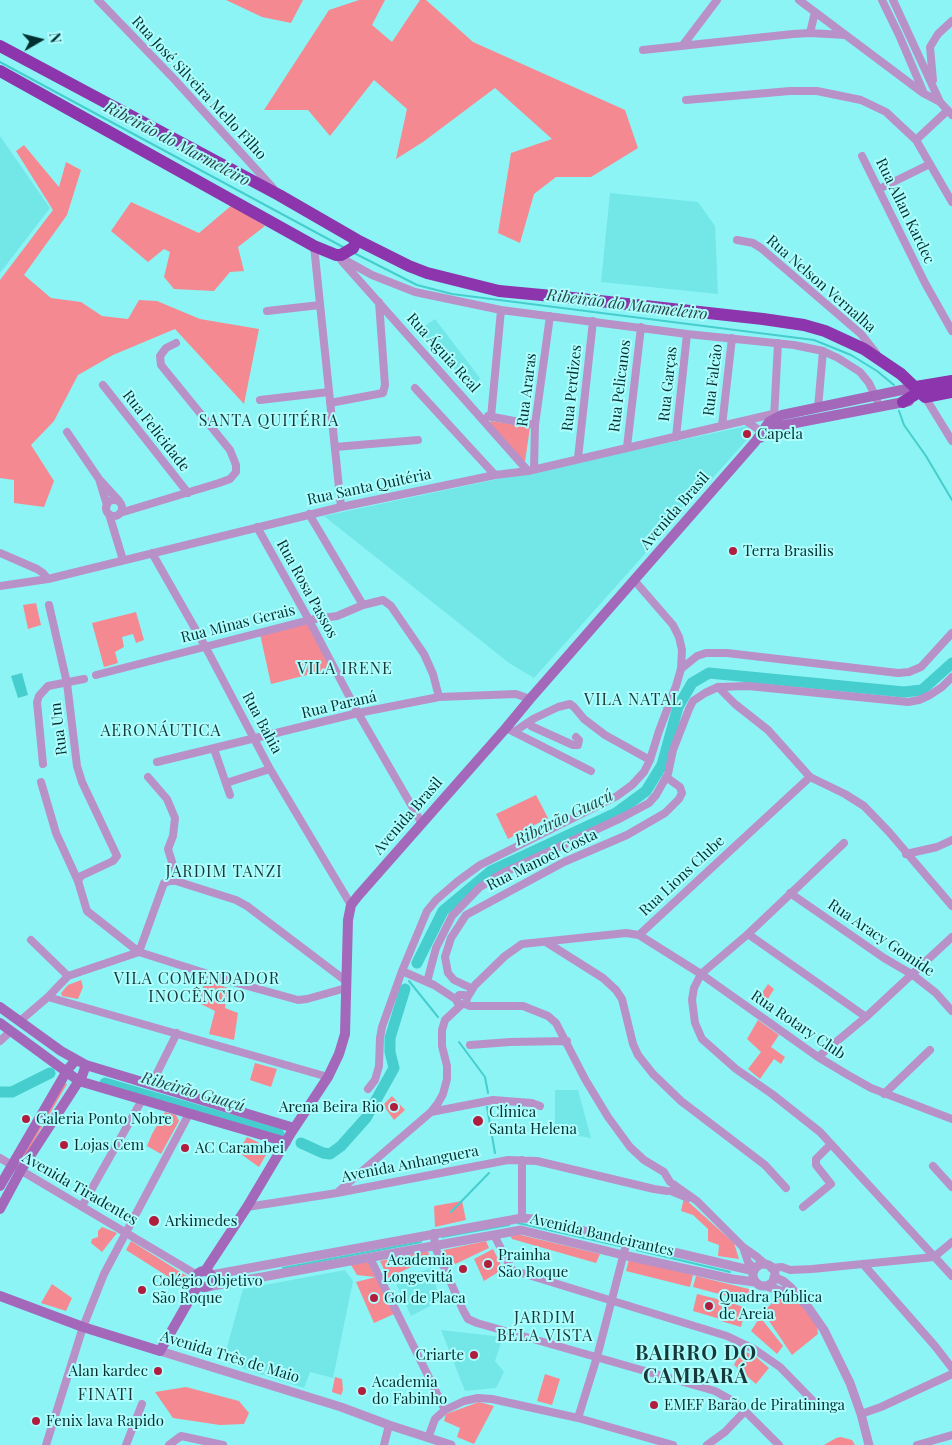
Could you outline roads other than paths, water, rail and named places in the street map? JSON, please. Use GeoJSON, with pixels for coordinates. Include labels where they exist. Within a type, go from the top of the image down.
{"type":"FeatureCollection","features":[{"type":"Feature","properties":{"kind":"highway"},"geometry":{"type":"LineString","coordinates":[[0,46],[408,266],[499,291],[804,325],[848,340],[880,359],[901,374],[925,397],[952,392]]}},
{"type":"Feature","properties":{"kind":"highway"},"geometry":{"type":"LineString","coordinates":[[0,71],[314,246],[336,255],[349,251],[357,240]]}},
{"type":"Feature","properties":{"kind":"highway"},"geometry":{"type":"LineString","coordinates":[[916,387],[952,381]]}},
{"type":"Feature","properties":{"kind":"highway"},"geometry":{"type":"LineString","coordinates":[[903,396],[916,394],[916,387]]}},
{"type":"Feature","properties":{"kind":"main road"},"geometry":{"type":"LineString","coordinates":[[768,426],[782,415],[876,395],[925,397]]}},
{"type":"Feature","properties":{"kind":"main road"},"geometry":{"type":"LineString","coordinates":[[768,426],[789,424],[878,406],[903,396]]}},
{"type":"Feature","properties":{"kind":"main road","name":"Avenida Brasil"},"geometry":{"type":"LineString","coordinates":[[351,905],[422,822],[510,730],[530,699],[768,426]]}},
{"type":"Feature","properties":{"kind":"main road"},"geometry":{"type":"LineString","coordinates":[[160,1351],[294,1128],[328,1077],[337,1059],[345,1034],[348,920],[351,905]]}},
{"type":"Feature","properties":{"kind":"main road"},"geometry":{"type":"LineString","coordinates":[[0,1007],[61,1051],[100,1070],[294,1128]]}},
{"type":"Feature","properties":{"kind":"main road"},"geometry":{"type":"LineString","coordinates":[[0,1023],[79,1081],[286,1142]]}},
{"type":"Feature","properties":{"kind":"main road"},"geometry":{"type":"LineString","coordinates":[[53,1063],[60,1059],[61,1051]]}},
{"type":"Feature","properties":{"kind":"main road"},"geometry":{"type":"LineString","coordinates":[[0,1209],[16,1168],[66,1073],[81,1062]]}},
{"type":"Feature","properties":{"kind":"main road"},"geometry":{"type":"LineString","coordinates":[[0,1186],[16,1168],[79,1081],[85,1071],[81,1062]]}},
{"type":"Feature","properties":{"kind":"main road"},"geometry":{"type":"LineString","coordinates":[[94,1086],[94,1076],[100,1070]]}},
{"type":"Feature","properties":{"kind":"main road","name":"Avenida Três de Maio"},"geometry":{"type":"LineString","coordinates":[[0,1296],[82,1327],[160,1351]]}},
{"type":"Feature","properties":{"kind":"street","name":"Rua José Silveira Mello Filho"},"geometry":{"type":"LineString","coordinates":[[98,0],[175,80],[279,195]]}},
{"type":"Feature","properties":{"kind":"street"},"geometry":{"type":"LineString","coordinates":[[683,45],[717,0]]}},
{"type":"Feature","properties":{"kind":"street"},"geometry":{"type":"LineString","coordinates":[[799,0],[923,93],[940,102]]}},
{"type":"Feature","properties":{"kind":"street"},"geometry":{"type":"LineString","coordinates":[[882,0],[923,93]]}},
{"type":"Feature","properties":{"kind":"street"},"geometry":{"type":"LineString","coordinates":[[893,0],[940,102],[949,113],[916,140]]}},
{"type":"Feature","properties":{"kind":"street"},"geometry":{"type":"LineString","coordinates":[[810,33],[815,12]]}},
{"type":"Feature","properties":{"kind":"street"},"geometry":{"type":"LineString","coordinates":[[933,84],[930,47],[938,34],[952,21]]}},
{"type":"Feature","properties":{"kind":"street"},"geometry":{"type":"LineString","coordinates":[[643,50],[810,33],[845,35]]}},
{"type":"Feature","properties":{"kind":"street"},"geometry":{"type":"LineString","coordinates":[[686,100],[790,91],[817,91],[838,94],[877,106],[916,140],[952,202]]}},
{"type":"Feature","properties":{"kind":"street","name":"Rua Allan Kardec"},"geometry":{"type":"LineString","coordinates":[[862,156],[925,283],[952,330]]}},
{"type":"Feature","properties":{"kind":"street"},"geometry":{"type":"LineString","coordinates":[[879,189],[930,164]]}},
{"type":"Feature","properties":{"kind":"street","name":"Rua Nelson Vernalha"},"geometry":{"type":"LineString","coordinates":[[737,240],[753,243],[761,248],[861,334],[880,359]]}},
{"type":"Feature","properties":{"kind":"street"},"geometry":{"type":"LineString","coordinates":[[314,246],[341,506]]}},
{"type":"Feature","properties":{"kind":"street"},"geometry":{"type":"LineString","coordinates":[[336,255],[372,275],[415,292],[501,310],[687,334],[794,345],[823,352],[838,358],[860,372],[876,395],[878,406]]}},
{"type":"Feature","properties":{"kind":"street","name":"Rua Águia Real"},"geometry":{"type":"LineString","coordinates":[[336,255],[531,470]]}},
{"type":"Feature","properties":{"kind":"street"},"geometry":{"type":"LineString","coordinates":[[330,403],[380,395],[384,391],[379,302]]}},
{"type":"Feature","properties":{"kind":"street"},"geometry":{"type":"LineString","coordinates":[[267,311],[320,305]]}},
{"type":"Feature","properties":{"kind":"street"},"geometry":{"type":"LineString","coordinates":[[491,417],[501,310]]}},
{"type":"Feature","properties":{"kind":"street","name":"Rua Araras"},"geometry":{"type":"LineString","coordinates":[[531,470],[535,425],[550,316]]}},
{"type":"Feature","properties":{"kind":"street","name":"Rua Perdizes"},"geometry":{"type":"LineString","coordinates":[[578,458],[593,321]]}},
{"type":"Feature","properties":{"kind":"street","name":"Rua Pelicanos"},"geometry":{"type":"LineString","coordinates":[[627,447],[641,327]]}},
{"type":"Feature","properties":{"kind":"street","name":"Rua Garças"},"geometry":{"type":"LineString","coordinates":[[676,437],[687,334]]}},
{"type":"Feature","properties":{"kind":"street","name":"Rua Falcão"},"geometry":{"type":"LineString","coordinates":[[722,426],[732,338]]}},
{"type":"Feature","properties":{"kind":"street"},"geometry":{"type":"LineString","coordinates":[[99,479],[107,511],[134,508],[188,493],[230,479],[236,472],[236,465],[230,450],[161,365],[160,356],[166,348],[176,343]]}},
{"type":"Feature","properties":{"kind":"street"},"geometry":{"type":"LineString","coordinates":[[768,426],[778,343]]}},
{"type":"Feature","properties":{"kind":"street"},"geometry":{"type":"LineString","coordinates":[[818,408],[823,352]]}},
{"type":"Feature","properties":{"kind":"street","name":"Rua Felicidade"},"geometry":{"type":"LineString","coordinates":[[103,385],[188,493]]}},
{"type":"Feature","properties":{"kind":"street"},"geometry":{"type":"LineString","coordinates":[[415,388],[495,475]]}},
{"type":"Feature","properties":{"kind":"street"},"geometry":{"type":"LineString","coordinates":[[260,400],[329,392]]}},
{"type":"Feature","properties":{"kind":"street"},"geometry":{"type":"LineString","coordinates":[[925,397],[952,441]]}},
{"type":"Feature","properties":{"kind":"street"},"geometry":{"type":"LineString","coordinates":[[479,414],[535,425]]}},
{"type":"Feature","properties":{"kind":"street"},"geometry":{"type":"LineString","coordinates":[[757,419],[768,426]]}},
{"type":"Feature","properties":{"kind":"street","name":"Rua Santa Quitéria"},"geometry":{"type":"LineString","coordinates":[[0,586],[48,579],[341,506],[495,475],[531,470],[746,421],[757,419],[768,426]]}},
{"type":"Feature","properties":{"kind":"street"},"geometry":{"type":"LineString","coordinates":[[746,421],[768,426]]}},
{"type":"Feature","properties":{"kind":"street"},"geometry":{"type":"LineString","coordinates":[[67,432],[99,479],[117,510],[116,532],[123,560]]}},
{"type":"Feature","properties":{"kind":"street"},"geometry":{"type":"LineString","coordinates":[[335,447],[418,440]]}},
{"type":"Feature","properties":{"kind":"street"},"geometry":{"type":"LineString","coordinates":[[107,505],[111,501],[117,510]]}},
{"type":"Feature","properties":{"kind":"street"},"geometry":{"type":"LineString","coordinates":[[309,514],[363,605]]}},
{"type":"Feature","properties":{"kind":"street","name":"Rua Rosa Passos"},"geometry":{"type":"LineString","coordinates":[[257,527],[358,713],[422,822]]}},
{"type":"Feature","properties":{"kind":"street"},"geometry":{"type":"LineString","coordinates":[[0,553],[37,569],[48,579]]}},
{"type":"Feature","properties":{"kind":"street","name":"Rua Bahia"},"geometry":{"type":"LineString","coordinates":[[152,553],[205,646],[270,769],[351,905]]}},
{"type":"Feature","properties":{"kind":"street"},"geometry":{"type":"LineString","coordinates":[[368,1089],[376,1078],[379,1066],[382,1028],[402,971],[427,911],[445,890],[480,865],[618,796],[644,772],[650,760],[681,668],[682,650],[680,637],[673,625],[634,580]]}},
{"type":"Feature","properties":{"kind":"street","name":"Rua Minas Gerais"},"geometry":{"type":"LineString","coordinates":[[96,675],[309,620],[337,616],[379,600],[385,601],[391,606],[424,654],[433,674],[439,697]]}},
{"type":"Feature","properties":{"kind":"street","name":"Rua Um"},"geometry":{"type":"LineString","coordinates":[[48,604],[67,683],[77,766],[82,782],[117,856],[113,861],[81,876],[78,881]]}},
{"type":"Feature","properties":{"kind":"street"},"geometry":{"type":"LineString","coordinates":[[681,668],[697,656],[706,653],[727,653],[898,673],[909,672],[921,667],[952,633]]}},
{"type":"Feature","properties":{"kind":"street"},"geometry":{"type":"LineString","coordinates":[[424,981],[436,948],[452,916],[480,887],[503,873],[621,818],[648,803],[656,795],[666,777],[673,750],[693,701],[705,693],[718,687],[748,686],[908,702],[930,695],[952,677]]}},
{"type":"Feature","properties":{"kind":"street"},"geometry":{"type":"LineString","coordinates":[[43,764],[39,696],[48,686],[84,679]]}},
{"type":"Feature","properties":{"kind":"street"},"geometry":{"type":"LineString","coordinates":[[718,687],[735,704],[768,730],[810,777],[845,794],[864,806],[889,832],[952,906]]}},
{"type":"Feature","properties":{"kind":"street","name":"Rua Paraná"},"geometry":{"type":"LineString","coordinates":[[157,762],[255,740],[358,713],[439,697],[516,694],[530,699]]}},
{"type":"Feature","properties":{"kind":"street"},"geometry":{"type":"LineString","coordinates":[[510,730],[558,707],[570,704],[584,719],[605,735],[650,760]]}},
{"type":"Feature","properties":{"kind":"street"},"geometry":{"type":"LineString","coordinates":[[528,723],[572,745],[578,745],[580,740],[576,737]]}},
{"type":"Feature","properties":{"kind":"street"},"geometry":{"type":"LineString","coordinates":[[510,730],[591,771]]}},
{"type":"Feature","properties":{"kind":"street"},"geometry":{"type":"LineString","coordinates":[[214,749],[230,795]]}},
{"type":"Feature","properties":{"kind":"street"},"geometry":{"type":"LineString","coordinates":[[226,783],[270,769]]}},
{"type":"Feature","properties":{"kind":"street"},"geometry":{"type":"LineString","coordinates":[[148,777],[167,799],[176,818],[174,836],[168,849],[174,881]]}},
{"type":"Feature","properties":{"kind":"street","name":"Rua Manoel Costa"},"geometry":{"type":"LineString","coordinates":[[472,986],[454,980],[448,973],[445,957],[451,938],[466,915],[564,862],[627,835],[665,813],[679,799],[682,793],[680,788],[666,777]]}},
{"type":"Feature","properties":{"kind":"street","name":"Rua Lions Clube"},"geometry":{"type":"LineString","coordinates":[[431,1112],[443,1094],[447,1079],[447,1066],[442,1046],[442,1030],[445,1020],[449,1016],[452,1006],[462,1000],[472,986],[505,956],[522,944],[626,933],[639,935],[810,777]]}},
{"type":"Feature","properties":{"kind":"street"},"geometry":{"type":"LineString","coordinates":[[41,782],[56,833],[78,881],[85,907],[91,915],[139,952],[233,982],[298,1000],[307,999],[346,984]]}},
{"type":"Feature","properties":{"kind":"street"},"geometry":{"type":"LineString","coordinates":[[906,854],[937,847],[952,840]]}},
{"type":"Feature","properties":{"kind":"street"},"geometry":{"type":"LineString","coordinates":[[844,843],[748,934],[701,974],[694,988],[692,1000],[694,1023],[702,1039],[736,1069],[808,1121],[952,1276]]}},
{"type":"Feature","properties":{"kind":"street"},"geometry":{"type":"LineString","coordinates":[[139,952],[163,885],[166,882],[174,881],[236,900],[247,906],[346,984]]}},
{"type":"Feature","properties":{"kind":"street","name":"Rua Aracy Gomide"},"geometry":{"type":"LineString","coordinates":[[790,893],[884,958],[913,975],[936,993],[952,1011]]}},
{"type":"Feature","properties":{"kind":"street"},"geometry":{"type":"LineString","coordinates":[[748,934],[866,1018]]}},
{"type":"Feature","properties":{"kind":"street","name":"Rua Rotary Club"},"geometry":{"type":"LineString","coordinates":[[639,935],[701,974],[818,1057],[871,1088],[949,1118]]}},
{"type":"Feature","properties":{"kind":"street"},"geometry":{"type":"LineString","coordinates":[[818,1057],[866,1018],[952,937]]}},
{"type":"Feature","properties":{"kind":"street"},"geometry":{"type":"LineString","coordinates":[[31,940],[68,976]]}},
{"type":"Feature","properties":{"kind":"street"},"geometry":{"type":"LineString","coordinates":[[546,942],[603,978],[616,990],[622,1000],[633,1044],[653,1074],[681,1101],[765,1165],[786,1188]]}},
{"type":"Feature","properties":{"kind":"street"},"geometry":{"type":"LineString","coordinates":[[20,1021],[48,997],[68,976],[139,952]]}},
{"type":"Feature","properties":{"kind":"street"},"geometry":{"type":"LineString","coordinates":[[402,971],[462,1000],[479,1006],[523,1006],[539,1011],[556,1022],[590,1087],[630,1147],[644,1160],[664,1172],[669,1186],[682,1189],[697,1201],[743,1247],[756,1256],[783,1281],[808,1307],[824,1330],[850,1383],[869,1445]]}},
{"type":"Feature","properties":{"kind":"street"},"geometry":{"type":"LineString","coordinates":[[48,997],[328,1077]]}},
{"type":"Feature","properties":{"kind":"street"},"geometry":{"type":"LineString","coordinates":[[0,1041],[11,1031]]}},
{"type":"Feature","properties":{"kind":"street"},"geometry":{"type":"LineString","coordinates":[[151,1085],[177,1033]]}},
{"type":"Feature","properties":{"kind":"street"},"geometry":{"type":"LineString","coordinates":[[470,1045],[567,1041]]}},
{"type":"Feature","properties":{"kind":"street"},"geometry":{"type":"LineString","coordinates":[[884,1094],[930,1050]]}},
{"type":"Feature","properties":{"kind":"street"},"geometry":{"type":"LineString","coordinates":[[82,1206],[142,1100]]}},
{"type":"Feature","properties":{"kind":"street"},"geometry":{"type":"LineString","coordinates":[[337,1193],[431,1112],[493,1100],[532,1103],[540,1106]]}},
{"type":"Feature","properties":{"kind":"street"},"geometry":{"type":"LineString","coordinates":[[949,1118],[952,1111]]}},
{"type":"Feature","properties":{"kind":"street"},"geometry":{"type":"LineString","coordinates":[[46,1445],[82,1327],[104,1274],[128,1233],[189,1114]]}},
{"type":"Feature","properties":{"kind":"street"},"geometry":{"type":"LineString","coordinates":[[804,1207],[831,1184],[816,1164],[816,1159],[831,1144]]}},
{"type":"Feature","properties":{"kind":"street","name":"Avenida Tiradentes"},"geometry":{"type":"LineString","coordinates":[[0,1158],[204,1278]]}},
{"type":"Feature","properties":{"kind":"street"},"geometry":{"type":"LineString","coordinates":[[522,1160],[522,1218]]}},
{"type":"Feature","properties":{"kind":"street","name":"Avenida Anhanguera"},"geometry":{"type":"LineString","coordinates":[[247,1207],[337,1193],[491,1162],[522,1160],[537,1161],[645,1187],[669,1186]]}},
{"type":"Feature","properties":{"kind":"street"},"geometry":{"type":"LineString","coordinates":[[933,1166],[952,1187]]}},
{"type":"Feature","properties":{"kind":"street","name":"Avenida Bandeirantes"},"geometry":{"type":"LineString","coordinates":[[204,1278],[262,1265],[522,1218],[754,1270]]}},
{"type":"Feature","properties":{"kind":"street","name":"Avenida Bandeirantes"},"geometry":{"type":"LineString","coordinates":[[204,1278],[264,1277],[514,1230],[525,1230],[623,1255],[732,1279],[755,1282]]}},
{"type":"Feature","properties":{"kind":"street"},"geometry":{"type":"LineString","coordinates":[[434,1233],[435,1246],[468,1319],[715,1391],[733,1401],[745,1411],[779,1445]]}},
{"type":"Feature","properties":{"kind":"street"},"geometry":{"type":"LineString","coordinates":[[494,1235],[512,1270],[727,1336],[754,1349],[780,1367],[816,1404]]}},
{"type":"Feature","properties":{"kind":"street"},"geometry":{"type":"LineString","coordinates":[[578,1418],[597,1357],[627,1241]]}},
{"type":"Feature","properties":{"kind":"street"},"geometry":{"type":"LineString","coordinates":[[795,1294],[763,1286],[755,1282],[754,1270],[761,1265],[771,1271],[782,1268],[790,1270],[934,1257],[952,1242]]}},
{"type":"Feature","properties":{"kind":"street"},"geometry":{"type":"LineString","coordinates":[[743,1247],[748,1262],[754,1270]]}},
{"type":"Feature","properties":{"kind":"street"},"geometry":{"type":"LineString","coordinates":[[370,1258],[445,1410]]}},
{"type":"Feature","properties":{"kind":"street"},"geometry":{"type":"LineString","coordinates":[[862,1264],[935,1346],[952,1368]]}},
{"type":"Feature","properties":{"kind":"street"},"geometry":{"type":"LineString","coordinates":[[262,1265],[264,1277]]}},
{"type":"Feature","properties":{"kind":"street"},"geometry":{"type":"LineString","coordinates":[[768,1286],[771,1271]]}},
{"type":"Feature","properties":{"kind":"street","name":"Avenida Três de Maio"},"geometry":{"type":"LineString","coordinates":[[160,1351],[451,1445]]}},
{"type":"Feature","properties":{"kind":"street"},"geometry":{"type":"LineString","coordinates":[[861,1414],[881,1407],[952,1374]]}},
{"type":"Feature","properties":{"kind":"street"},"geometry":{"type":"LineString","coordinates":[[428,1438],[435,1419],[445,1410],[464,1401],[478,1398],[492,1399],[578,1418],[673,1445]]}},
{"type":"Feature","properties":{"kind":"street"},"geometry":{"type":"LineString","coordinates":[[126,1445],[142,1404]]}},
{"type":"Feature","properties":{"kind":"street"},"geometry":{"type":"LineString","coordinates":[[707,1445],[725,1432],[745,1411]]}},
{"type":"Feature","properties":{"kind":"street"},"geometry":{"type":"LineString","coordinates":[[384,1445],[389,1426]]}},
{"type":"Feature","properties":{"kind":"street"},"geometry":{"type":"LineString","coordinates":[[917,1445],[952,1435]]}},
{"type":"Feature","properties":{"kind":"street"},"geometry":{"type":"LineString","coordinates":[[169,1445],[181,1436],[223,1445]]}},
{"type":"Feature","properties":{"kind":"waterway","name":"Ribeirão do Marmeleiro"},"geometry":{"type":"LineString","coordinates":[[0,62],[343,247]]}},
{"type":"Feature","properties":{"kind":"waterway","name":"Ribeirão do Marmeleiro"},"geometry":{"type":"LineString","coordinates":[[354,253],[417,285],[452,294],[814,340],[851,355],[877,371],[894,385]]}},
{"type":"Feature","properties":{"kind":"waterway","name":"Ribeirão do Marmeleiro"},"geometry":{"type":"LineString","coordinates":[[899,411],[904,425],[926,456],[952,500]]}},
{"type":"Feature","properties":{"kind":"waterway","name":"Ribeirão Guaçú"},"geometry":{"type":"LineString","coordinates":[[417,963],[443,911],[491,871],[616,813],[646,791],[662,765],[678,707],[692,683],[709,673],[904,692],[922,690],[952,663]]}},
{"type":"Feature","properties":{"kind":"waterway"},"geometry":{"type":"LineString","coordinates":[[409,981],[438,1017]]}},
{"type":"Feature","properties":{"kind":"waterway","name":"Ribeirão Guaçú"},"geometry":{"type":"LineString","coordinates":[[301,1143],[323,1153],[330,1154],[341,1146],[366,1118],[394,1068],[390,1052],[390,1038],[405,989]]}},
{"type":"Feature","properties":{"kind":"waterway"},"geometry":{"type":"LineString","coordinates":[[459,1042],[485,1077],[488,1093]]}},
{"type":"Feature","properties":{"kind":"waterway"},"geometry":{"type":"LineString","coordinates":[[0,1092],[12,1092],[50,1073]]}},
{"type":"Feature","properties":{"kind":"waterway","name":"Ribeirão Guaçú"},"geometry":{"type":"LineString","coordinates":[[105,1083],[279,1134]]}},
{"type":"Feature","properties":{"kind":"waterway"},"geometry":{"type":"LineString","coordinates":[[487,1107],[495,1153]]}},
{"type":"Feature","properties":{"kind":"waterway"},"geometry":{"type":"LineString","coordinates":[[451,1212],[489,1173]]}},
{"type":"Feature","properties":{"kind":"waterway"},"geometry":{"type":"LineString","coordinates":[[518,1223],[620,1246]]}},
{"type":"Feature","properties":{"kind":"waterway"},"geometry":{"type":"LineString","coordinates":[[442,1237],[509,1225]]}},
{"type":"Feature","properties":{"kind":"waterway"},"geometry":{"type":"LineString","coordinates":[[283,1268],[421,1242]]}},
{"type":"Feature","properties":{"kind":"waterway"},"geometry":{"type":"LineString","coordinates":[[637,1250],[730,1272]]}},
{"type":"Feature","properties":{"kind":"place","name":"Capela"},"geometry":{"type":"Point","coordinates":[747,434]}},
{"type":"Feature","properties":{"kind":"place","name":"Terra Brasilis"},"geometry":{"type":"Point","coordinates":[733,551]}},
{"type":"Feature","properties":{"kind":"place","name":"Arena Beira Rio"},"geometry":{"type":"Point","coordinates":[394,1107]}},
{"type":"Feature","properties":{"kind":"place","name":"Galeria Ponto Nobre"},"geometry":{"type":"Point","coordinates":[26,1119]}},
{"type":"Feature","properties":{"kind":"place","name":"Clínica Santa Helena"},"geometry":{"type":"Point","coordinates":[478,1121]}},
{"type":"Feature","properties":{"kind":"place","name":"Lojas Cem"},"geometry":{"type":"Point","coordinates":[64,1145]}},
{"type":"Feature","properties":{"kind":"place","name":"AC Carambei"},"geometry":{"type":"Point","coordinates":[185,1148]}},
{"type":"Feature","properties":{"kind":"place","name":"Arkimedes"},"geometry":{"type":"Point","coordinates":[154,1221]}},
{"type":"Feature","properties":{"kind":"place","name":"Prainha São Roque"},"geometry":{"type":"Point","coordinates":[488,1264]}},
{"type":"Feature","properties":{"kind":"place","name":"Academia Longevittá"},"geometry":{"type":"Point","coordinates":[463,1269]}},
{"type":"Feature","properties":{"kind":"place","name":"Colégio Objetivo São Roque"},"geometry":{"type":"Point","coordinates":[142,1290]}},
{"type":"Feature","properties":{"kind":"place","name":"Gol de Placa"},"geometry":{"type":"Point","coordinates":[374,1298]}},
{"type":"Feature","properties":{"kind":"place","name":"Quadra Pública de Areia"},"geometry":{"type":"Point","coordinates":[709,1306]}},
{"type":"Feature","properties":{"kind":"place","name":"Criarte"},"geometry":{"type":"Point","coordinates":[474,1355]}},
{"type":"Feature","properties":{"kind":"place","name":"Alan kardec"},"geometry":{"type":"Point","coordinates":[158,1371]}},
{"type":"Feature","properties":{"kind":"place","name":"Academia do Fabinho"},"geometry":{"type":"Point","coordinates":[362,1391]}},
{"type":"Feature","properties":{"kind":"place","name":"EMEF Barão de Piratininga"},"geometry":{"type":"Point","coordinates":[654,1405]}},
{"type":"Feature","properties":{"kind":"place","name":"Fenix lava Rapido"},"geometry":{"type":"Point","coordinates":[36,1421]}},
{"type":"Feature","properties":{"kind":"district","name":"SANTA QUITÉRIA"},"geometry":{"type":"Point","coordinates":[269,421]}},
{"type":"Feature","properties":{"kind":"district","name":"VILA IRENE"},"geometry":{"type":"Point","coordinates":[345,669]}},
{"type":"Feature","properties":{"kind":"district","name":"VILA NATAL"},"geometry":{"type":"Point","coordinates":[633,700]}},
{"type":"Feature","properties":{"kind":"district","name":"AERONÁUTICA"},"geometry":{"type":"Point","coordinates":[161,731]}},
{"type":"Feature","properties":{"kind":"district","name":"JARDIM TANZI"},"geometry":{"type":"Point","coordinates":[224,872]}},
{"type":"Feature","properties":{"kind":"district","name":"VILA COMENDADOR INOCÊNCIO"},"geometry":{"type":"Point","coordinates":[197,988]}},
{"type":"Feature","properties":{"kind":"district","name":"JARDIM BELA VISTA"},"geometry":{"type":"Point","coordinates":[545,1327]}},
{"type":"Feature","properties":{"kind":"district","name":"BAIRRO DO CAMBARÁ"},"geometry":{"type":"Point","coordinates":[696,1366]}},
{"type":"Feature","properties":{"kind":"district","name":"FINATI"},"geometry":{"type":"Point","coordinates":[106,1395]}}]}
